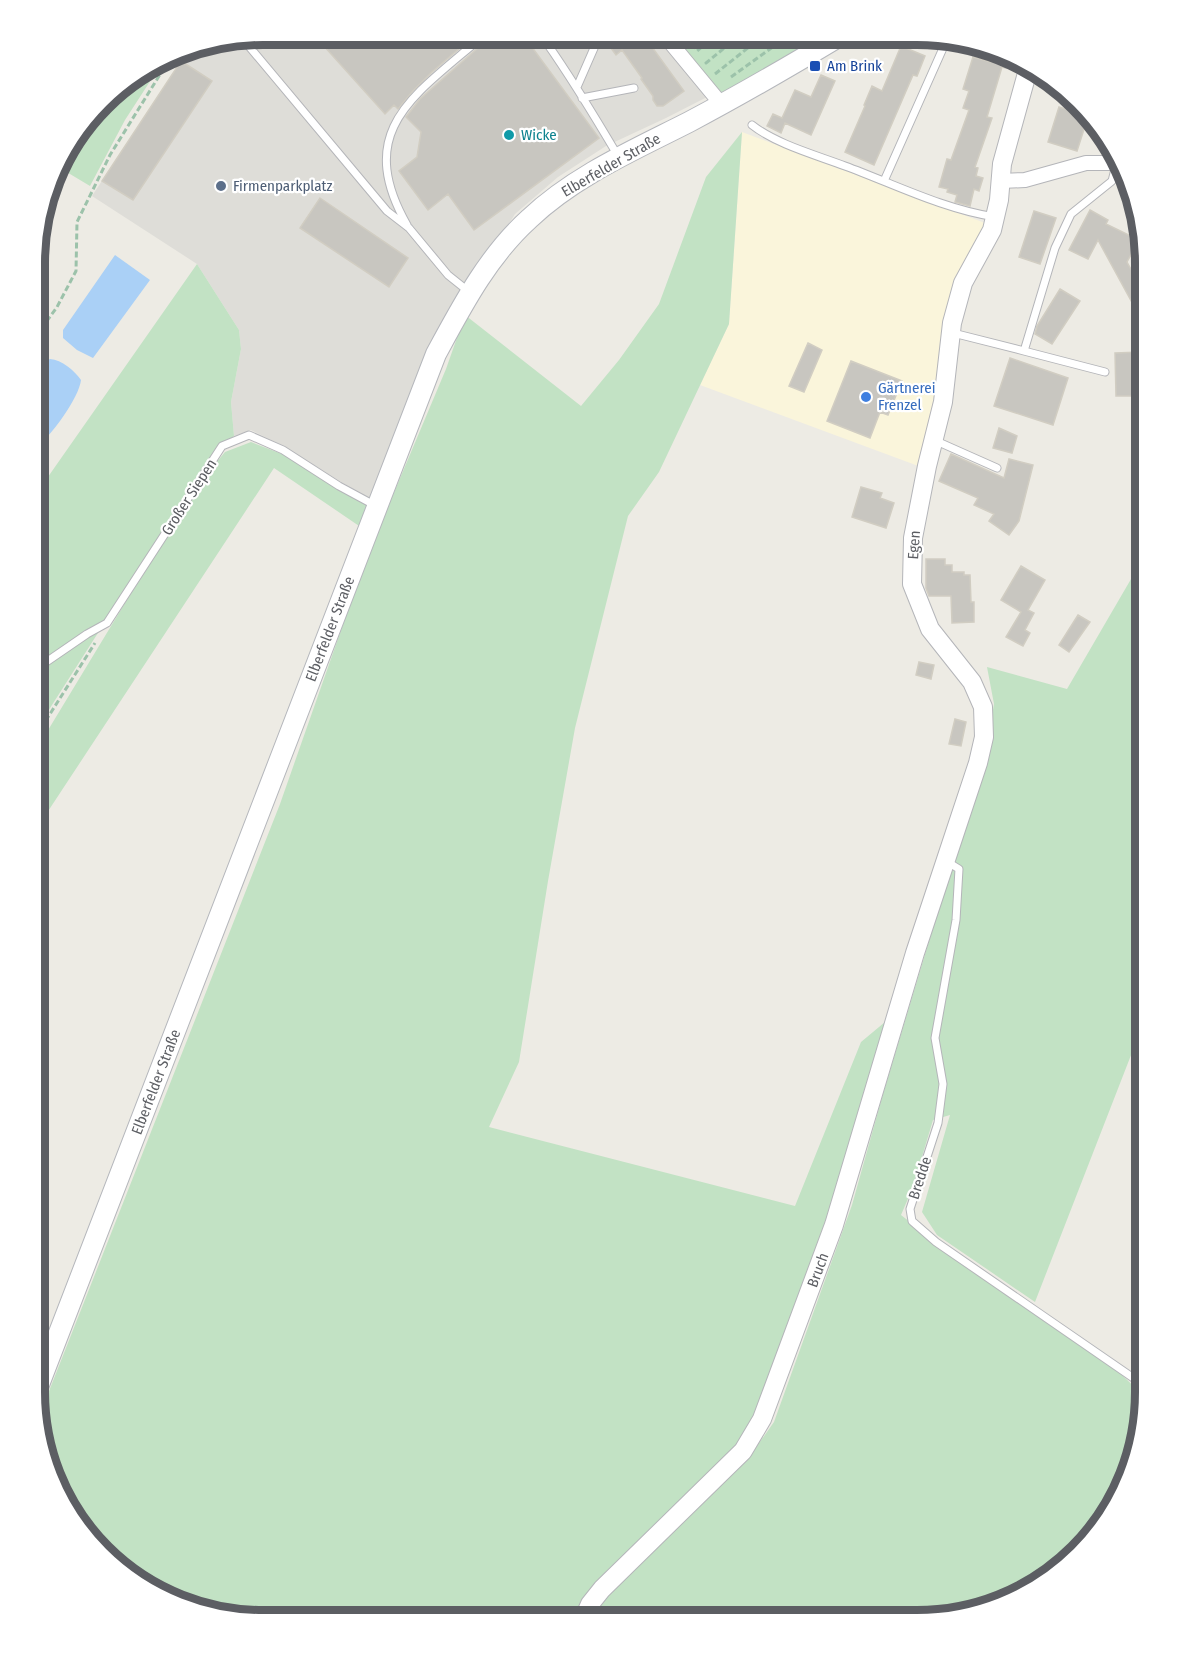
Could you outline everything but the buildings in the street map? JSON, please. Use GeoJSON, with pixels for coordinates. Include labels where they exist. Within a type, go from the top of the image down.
{"type":"FeatureCollection","features":[{"type":"Feature","properties":{"kind":"main road","name":"Elberfelder Straße"},"geometry":{"type":"LineString","coordinates":[[45,1369],[436,354],[470,293],[499,250],[529,218],[570,187],[619,158],[722,105],[825,45]]}},
{"type":"Feature","properties":{"kind":"street"},"geometry":{"type":"LineString","coordinates":[[673,45],[722,105]]}},
{"type":"Feature","properties":{"kind":"street","name":"Egen"},"geometry":{"type":"LineString","coordinates":[[945,860],[978,763],[984,737],[982,707],[972,681],[930,629],[912,584],[913,538],[943,402],[950,332],[963,283],[985,245],[994,217],[1008,136],[1026,74]]}},
{"type":"Feature","properties":{"kind":"street"},"geometry":{"type":"LineString","coordinates":[[1001,181],[1025,180],[1086,163],[1110,162]]}},
{"type":"Feature","properties":{"kind":"street","name":"Bruch"},"geometry":{"type":"LineString","coordinates":[[587,1610],[602,1589],[743,1451],[762,1419],[834,1225],[945,860]]}},
{"type":"Feature","properties":{"kind":"lane"},"geometry":{"type":"LineString","coordinates":[[248,45],[387,211],[409,228]]}},
{"type":"Feature","properties":{"kind":"lane"},"geometry":{"type":"LineString","coordinates":[[470,293],[448,274],[409,228],[395,204],[388,185],[385,162],[388,140],[396,120],[412,99],[473,45]]}},
{"type":"Feature","properties":{"kind":"lane"},"geometry":{"type":"LineString","coordinates":[[548,45],[577,87],[582,99],[619,158]]}},
{"type":"Feature","properties":{"kind":"lane"},"geometry":{"type":"LineString","coordinates":[[577,87],[595,45]]}},
{"type":"Feature","properties":{"kind":"lane"},"geometry":{"type":"LineString","coordinates":[[884,181],[944,47]]}},
{"type":"Feature","properties":{"kind":"lane"},"geometry":{"type":"LineString","coordinates":[[582,99],[634,88]]}},
{"type":"Feature","properties":{"kind":"lane"},"geometry":{"type":"LineString","coordinates":[[752,124],[790,145],[955,208],[994,217]]}},
{"type":"Feature","properties":{"kind":"lane"},"geometry":{"type":"LineString","coordinates":[[1024,351],[1055,248],[1071,214],[1112,181],[1115,172]]}},
{"type":"Feature","properties":{"kind":"lane"},"geometry":{"type":"LineString","coordinates":[[950,332],[1105,372]]}},
{"type":"Feature","properties":{"kind":"lane","name":"Großer Siepen"},"geometry":{"type":"LineString","coordinates":[[45,663],[107,623],[222,447],[231,442],[249,435],[283,450],[339,486],[376,506]]}},
{"type":"Feature","properties":{"kind":"lane"},"geometry":{"type":"LineString","coordinates":[[933,440],[997,468]]}},
{"type":"Feature","properties":{"kind":"lane","name":"Bredde"},"geometry":{"type":"LineString","coordinates":[[945,860],[959,869],[957,920],[935,1038],[943,1084],[938,1123],[910,1209],[912,1221],[936,1242],[1135,1379]]}},
{"type":"Feature","properties":{"kind":"path"},"geometry":{"type":"LineString","coordinates":[[678,51],[684,45]]}},
{"type":"Feature","properties":{"kind":"path"},"geometry":{"type":"LineString","coordinates":[[694,45],[718,79]]}},
{"type":"Feature","properties":{"kind":"path"},"geometry":{"type":"LineString","coordinates":[[697,51],[704,45]]}},
{"type":"Feature","properties":{"kind":"path"},"geometry":{"type":"LineString","coordinates":[[706,63],[728,45]]}},
{"type":"Feature","properties":{"kind":"path"},"geometry":{"type":"LineString","coordinates":[[714,74],[751,45]]}},
{"type":"Feature","properties":{"kind":"path"},"geometry":{"type":"LineString","coordinates":[[731,77],[775,45]]}},
{"type":"Feature","properties":{"kind":"path"},"geometry":{"type":"LineString","coordinates":[[45,324],[57,307],[76,271],[77,222],[110,154],[163,69]]}},
{"type":"Feature","properties":{"kind":"path"},"geometry":{"type":"LineString","coordinates":[[45,722],[107,623]]}},
{"type":"Feature","properties":{"kind":"shaded area"},"geometry":{"type":"Polygon","coordinates":[[[249,45],[668,45],[709,96],[606,146],[558,177],[515,214],[459,303],[375,503],[285,447],[251,430],[234,436],[231,402],[241,349],[239,330],[197,264],[92,196],[180,62],[220,49],[249,45]]]}},
{"type":"Feature","properties":{"kind":"shaded area"},"geometry":{"type":"Polygon","coordinates":[[[742,132],[985,223],[948,302],[921,467],[700,385],[729,324],[742,132]]]}},
{"type":"Feature","properties":{"kind":"green space"},"geometry":{"type":"Polygon","coordinates":[[[680,45],[810,45],[722,96],[680,45]]]}},
{"type":"Feature","properties":{"kind":"green space"},"geometry":{"type":"Polygon","coordinates":[[[155,73],[125,120],[90,186],[65,171],[74,154],[99,119],[119,99],[155,73]]]}},
{"type":"Feature","properties":{"kind":"green space"},"geometry":{"type":"Polygon","coordinates":[[[742,132],[729,324],[659,472],[628,516],[575,728],[519,1062],[489,1127],[795,1206],[861,1042],[885,1022],[810,1274],[745,1441],[586,1610],[249,1610],[207,1603],[167,1588],[130,1565],[90,1525],[67,1488],[57,1462],[49,1435],[45,1401],[280,804],[366,559],[446,369],[465,315],[581,406],[619,360],[659,304],[706,177],[742,132]]]}},
{"type":"Feature","properties":{"kind":"green space"},"geometry":{"type":"Polygon","coordinates":[[[197,264],[239,330],[241,349],[231,402],[234,436],[220,447],[204,467],[45,716],[45,481],[197,264]]]}},
{"type":"Feature","properties":{"kind":"green space"},"geometry":{"type":"Polygon","coordinates":[[[251,442],[282,454],[372,508],[365,530],[274,468],[45,816],[45,735],[125,603],[210,470],[225,452],[251,442]]]}},
{"type":"Feature","properties":{"kind":"green space"},"geometry":{"type":"Polygon","coordinates":[[[1135,572],[1135,1025],[1133,1050],[1035,1302],[937,1235],[922,1212],[950,1115],[933,1120],[913,1187],[901,1215],[993,1284],[1110,1365],[1135,1389],[1131,1435],[1113,1488],[1090,1525],[1061,1556],[1013,1588],[973,1603],[931,1610],[596,1610],[602,1598],[747,1460],[774,1422],[852,1205],[985,755],[994,704],[987,667],[1067,689],[1135,572]]]}},
{"type":"Feature","properties":{"kind":"water"},"geometry":{"type":"Polygon","coordinates":[[[115,255],[150,280],[93,358],[77,350],[63,338],[63,330],[115,255]]]}},
{"type":"Feature","properties":{"kind":"water"},"geometry":{"type":"Polygon","coordinates":[[[50,359],[59,361],[81,380],[75,397],[45,439],[45,362],[50,359]]]}},
{"type":"Feature","properties":{"kind":"place","name":"Am Brink"},"geometry":{"type":"Point","coordinates":[815,66]}},
{"type":"Feature","properties":{"kind":"place","name":"Wicke"},"geometry":{"type":"Point","coordinates":[509,135]}},
{"type":"Feature","properties":{"kind":"place","name":"Firmenparkplatz"},"geometry":{"type":"Point","coordinates":[221,186]}},
{"type":"Feature","properties":{"kind":"place","name":"Gärtnerei Frenzel"},"geometry":{"type":"Point","coordinates":[866,397]}}]}
